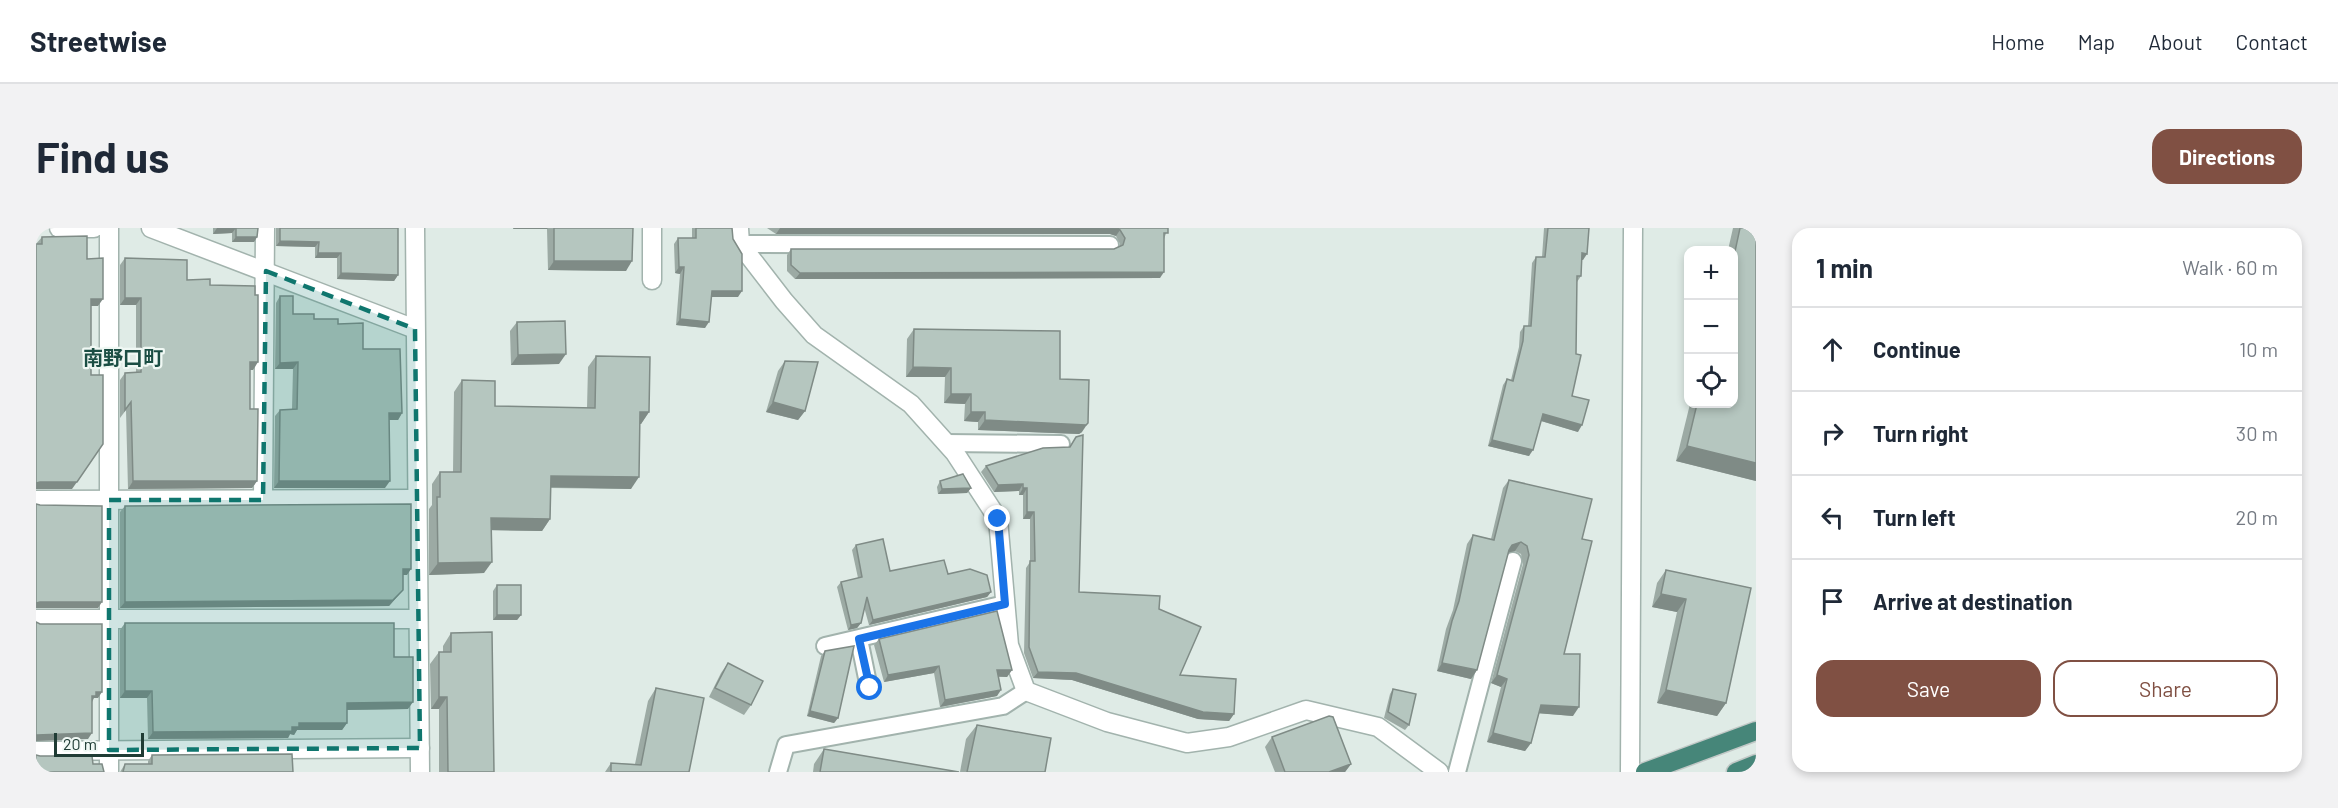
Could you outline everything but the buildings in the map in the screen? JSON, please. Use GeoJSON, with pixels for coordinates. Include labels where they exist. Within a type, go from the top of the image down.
{"type":"FeatureCollection","features":[{"type":"Feature","properties":{"kind":"highway"},"geometry":{"type":"LineString","coordinates":[[1645,772],[1756,731]]}},
{"type":"Feature","properties":{"kind":"highway"},"geometry":{"type":"LineString","coordinates":[[1736,772],[1756,764]]}},
{"type":"Feature","properties":{"kind":"street"},"geometry":{"type":"LineString","coordinates":[[59,228],[94,228]]}},
{"type":"Feature","properties":{"kind":"street"},"geometry":{"type":"LineString","coordinates":[[109,228],[110,772]]}},
{"type":"Feature","properties":{"kind":"street"},"geometry":{"type":"LineString","coordinates":[[151,228],[415,329]]}},
{"type":"Feature","properties":{"kind":"street"},"geometry":{"type":"LineString","coordinates":[[263,500],[266,228]]}},
{"type":"Feature","properties":{"kind":"street"},"geometry":{"type":"LineString","coordinates":[[415,228],[420,772]]}},
{"type":"Feature","properties":{"kind":"street"},"geometry":{"type":"LineString","coordinates":[[652,228],[652,280]]}},
{"type":"Feature","properties":{"kind":"street"},"geometry":{"type":"LineString","coordinates":[[1630,772],[1633,228]]}},
{"type":"Feature","properties":{"kind":"street"},"geometry":{"type":"LineString","coordinates":[[739,236],[784,301],[814,335],[911,404],[955,453],[998,519],[1008,645],[1026,691],[1107,722],[1187,742],[1229,737],[1306,710],[1378,727],[1439,772]]}},
{"type":"Feature","properties":{"kind":"street"},"geometry":{"type":"LineString","coordinates":[[36,500],[417,499]]}},
{"type":"Feature","properties":{"kind":"street"},"geometry":{"type":"LineString","coordinates":[[36,619],[418,619]]}},
{"type":"Feature","properties":{"kind":"street"},"geometry":{"type":"LineString","coordinates":[[36,751],[420,748]]}},
{"type":"Feature","properties":{"kind":"lane"},"geometry":{"type":"LineString","coordinates":[[739,236],[1110,245]]}},
{"type":"Feature","properties":{"kind":"lane"},"geometry":{"type":"LineString","coordinates":[[946,443],[1061,444]]}},
{"type":"Feature","properties":{"kind":"lane"},"geometry":{"type":"LineString","coordinates":[[1457,772],[1513,561]]}},
{"type":"Feature","properties":{"kind":"lane"},"geometry":{"type":"LineString","coordinates":[[825,646],[1005,604]]}},
{"type":"Feature","properties":{"kind":"lane"},"geometry":{"type":"LineString","coordinates":[[859,639],[870,688]]}},
{"type":"Feature","properties":{"kind":"lane"},"geometry":{"type":"LineString","coordinates":[[778,772],[786,745],[1003,706],[1026,691]]}},
{"type":"Feature","properties":{"kind":"highlighted area"},"geometry":{"type":"Polygon","coordinates":[[[266,271],[415,329],[420,748],[109,750],[109,500],[263,500],[266,271]]]}},
{"type":"Feature","properties":{"kind":"district","name":"南野口町"},"geometry":{"type":"Point","coordinates":[123,358]}},
{"type":"Feature","properties":{"kind":"route"},"geometry":{"type":"LineString","coordinates":[[870,688],[859,639],[1005,604],[998,519]]}}]}
